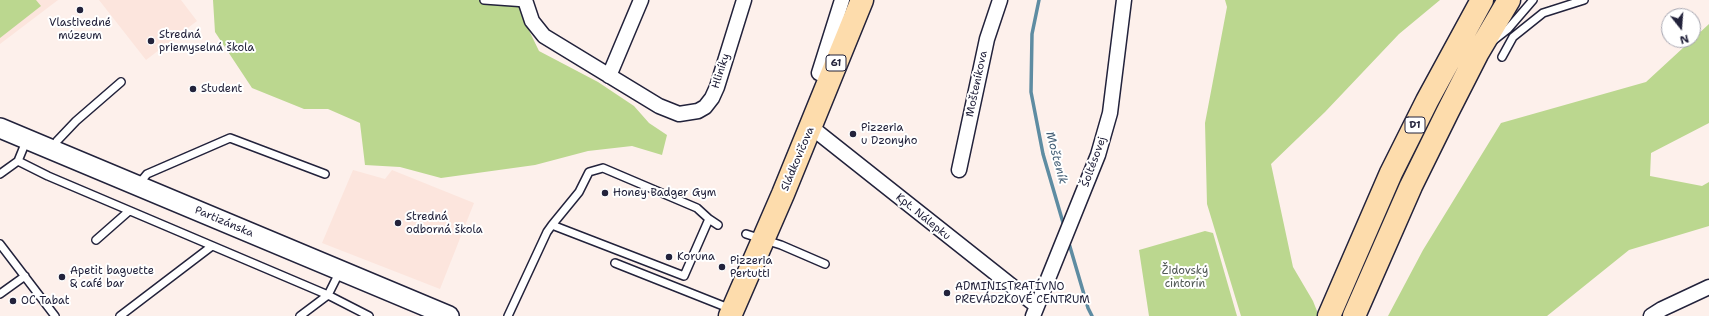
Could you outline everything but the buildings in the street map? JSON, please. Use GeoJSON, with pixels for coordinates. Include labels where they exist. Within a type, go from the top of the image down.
{"type":"FeatureCollection","features":[{"type":"Feature","properties":{"kind":"main road","name":"Sládkovičova"},"geometry":{"type":"LineString","coordinates":[[732,314],[755,236],[811,127],[823,79],[862,0]]}},
{"type":"Feature","properties":{"kind":"main road","name":"D1"},"geometry":{"type":"LineString","coordinates":[[1329,316],[1355,253],[1391,173],[1482,0]]}},
{"type":"Feature","properties":{"kind":"main road","name":"D1"},"geometry":{"type":"LineString","coordinates":[[1354,316],[1411,186],[1477,54],[1509,0]]}},
{"type":"Feature","properties":{"kind":"main road","name":"Partizánska"},"geometry":{"type":"LineString","coordinates":[[0,128],[449,316]]}},
{"type":"Feature","properties":{"kind":"street"},"geometry":{"type":"LineString","coordinates":[[609,76],[641,0]]}},
{"type":"Feature","properties":{"kind":"street","name":"Hliníky"},"geometry":{"type":"LineString","coordinates":[[526,1],[532,21],[544,36],[659,106],[679,114],[698,111],[705,107],[717,88],[744,0]]}},
{"type":"Feature","properties":{"kind":"street","name":"Sládkovičova"},"geometry":{"type":"LineString","coordinates":[[823,79],[842,0]]}},
{"type":"Feature","properties":{"kind":"street","name":"Mošteníkova"},"geometry":{"type":"LineString","coordinates":[[959,170],[987,40],[1000,0]]}},
{"type":"Feature","properties":{"kind":"street","name":"Šoltésovej"},"geometry":{"type":"LineString","coordinates":[[1035,311],[1098,155],[1110,112],[1124,0]]}},
{"type":"Feature","properties":{"kind":"street","name":"Kpt. Nálepku"},"geometry":{"type":"LineString","coordinates":[[811,127],[1035,311]]}},
{"type":"Feature","properties":{"kind":"street"},"geometry":{"type":"LineString","coordinates":[[1651,316],[1662,309],[1709,287]]}},
{"type":"Feature","properties":{"kind":"lane"},"geometry":{"type":"LineString","coordinates":[[484,0],[526,1]]}},
{"type":"Feature","properties":{"kind":"lane"},"geometry":{"type":"LineString","coordinates":[[1502,57],[1513,37],[1543,14],[1584,0]]}},
{"type":"Feature","properties":{"kind":"lane"},"geometry":{"type":"LineString","coordinates":[[1477,54],[1508,29],[1534,1]]}},
{"type":"Feature","properties":{"kind":"lane"},"geometry":{"type":"LineString","coordinates":[[52,150],[57,141],[76,121],[121,82]]}},
{"type":"Feature","properties":{"kind":"lane"},"geometry":{"type":"LineString","coordinates":[[137,186],[147,174],[230,138],[325,174]]}},
{"type":"Feature","properties":{"kind":"lane"},"geometry":{"type":"LineString","coordinates":[[0,174],[18,161],[27,139]]}},
{"type":"Feature","properties":{"kind":"lane"},"geometry":{"type":"LineString","coordinates":[[18,161],[48,176],[328,295],[369,316]]}},
{"type":"Feature","properties":{"kind":"lane"},"geometry":{"type":"LineString","coordinates":[[508,316],[547,232],[579,192],[589,172],[603,168],[697,208],[718,225]]}},
{"type":"Feature","properties":{"kind":"lane"},"geometry":{"type":"LineString","coordinates":[[96,240],[129,211]]}},
{"type":"Feature","properties":{"kind":"lane"},"geometry":{"type":"LineString","coordinates":[[552,225],[684,276],[709,219]]}},
{"type":"Feature","properties":{"kind":"lane"},"geometry":{"type":"LineString","coordinates":[[755,236],[825,264]]}},
{"type":"Feature","properties":{"kind":"lane"},"geometry":{"type":"LineString","coordinates":[[0,244],[55,316]]}},
{"type":"Feature","properties":{"kind":"lane"},"geometry":{"type":"LineString","coordinates":[[120,316],[212,246]]}},
{"type":"Feature","properties":{"kind":"lane"},"geometry":{"type":"LineString","coordinates":[[615,263],[732,314]]}},
{"type":"Feature","properties":{"kind":"lane"},"geometry":{"type":"LineString","coordinates":[[300,316],[328,295],[340,271]]}},
{"type":"Feature","properties":{"kind":"lane"},"geometry":{"type":"LineString","coordinates":[[0,294],[24,276]]}},
{"type":"Feature","properties":{"kind":"shaded area"},"geometry":{"type":"Polygon","coordinates":[[[0,0],[58,0],[0,44],[0,0]]]}},
{"type":"Feature","properties":{"kind":"shaded area","name":"Stredná priemyselná škola"},"geometry":{"type":"Polygon","coordinates":[[[99,0],[181,0],[197,21],[146,60],[99,0]]]}},
{"type":"Feature","properties":{"kind":"shaded area","name":"Stredná odborná škola"},"geometry":{"type":"Polygon","coordinates":[[[353,170],[385,179],[392,170],[474,203],[440,289],[322,243],[353,170]]]}},
{"type":"Feature","properties":{"kind":"green space"},"geometry":{"type":"Polygon","coordinates":[[[0,0],[36,0],[41,6],[0,38],[0,0]]]}},
{"type":"Feature","properties":{"kind":"green space"},"geometry":{"type":"Polygon","coordinates":[[[213,0],[518,0],[522,16],[539,51],[598,82],[634,106],[649,123],[667,135],[662,155],[632,146],[588,151],[535,165],[441,178],[400,167],[365,165],[360,123],[328,109],[304,109],[252,88],[215,32],[213,0]]]}},
{"type":"Feature","properties":{"kind":"green space"},"geometry":{"type":"Polygon","coordinates":[[[1225,0],[1440,0],[1399,34],[1325,112],[1271,164],[1293,267],[1313,301],[1319,316],[1241,316],[1207,204],[1205,123],[1227,7],[1225,0]]]}},
{"type":"Feature","properties":{"kind":"green space"},"geometry":{"type":"Polygon","coordinates":[[[1709,24],[1709,123],[1651,153],[1650,176],[1702,186],[1709,182],[1709,226],[1629,250],[1547,316],[1388,316],[1423,250],[1501,123],[1646,82],[1683,48],[1701,48],[1701,31],[1709,24]]]}},
{"type":"Feature","properties":{"kind":"green space","name":"Židovský cintorín"},"geometry":{"type":"Polygon","coordinates":[[[1205,231],[1213,233],[1237,316],[1149,316],[1139,250],[1205,231]]]}},
{"type":"Feature","properties":{"kind":"waterway","name":"Mošteník"},"geometry":{"type":"LineString","coordinates":[[1039,0],[1032,34],[1031,92],[1043,154],[1064,226]]}},
{"type":"Feature","properties":{"kind":"waterway","name":"Mošteník"},"geometry":{"type":"LineString","coordinates":[[1068,240],[1088,308],[1092,316]]}},
{"type":"Feature","properties":{"kind":"place","name":"Vlastivedné múzeum"},"geometry":{"type":"Point","coordinates":[80,10]}},
{"type":"Feature","properties":{"kind":"place","name":"Stredná priemyselná škola"},"geometry":{"type":"Point","coordinates":[151,41]}},
{"type":"Feature","properties":{"kind":"place","name":"Student"},"geometry":{"type":"Point","coordinates":[193,89]}},
{"type":"Feature","properties":{"kind":"place","name":"Pizzeria u Dzonyho"},"geometry":{"type":"Point","coordinates":[853,134]}},
{"type":"Feature","properties":{"kind":"place","name":"Honey Badger Gym"},"geometry":{"type":"Point","coordinates":[605,193]}},
{"type":"Feature","properties":{"kind":"place","name":"Stredná odborná škola"},"geometry":{"type":"Point","coordinates":[398,223]}},
{"type":"Feature","properties":{"kind":"place","name":"Koruna"},"geometry":{"type":"Point","coordinates":[669,257]}},
{"type":"Feature","properties":{"kind":"place","name":"Pizzeria Pertutti"},"geometry":{"type":"Point","coordinates":[722,267]}},
{"type":"Feature","properties":{"kind":"place","name":"Apetit baguette & café bar"},"geometry":{"type":"Point","coordinates":[62,277]}},
{"type":"Feature","properties":{"kind":"place","name":"ADMINISTRATÍVNO PREVÁDZKOVÉ CENTRUM"},"geometry":{"type":"Point","coordinates":[947,293]}},
{"type":"Feature","properties":{"kind":"place","name":"OC Tabat"},"geometry":{"type":"Point","coordinates":[13,301]}}]}
